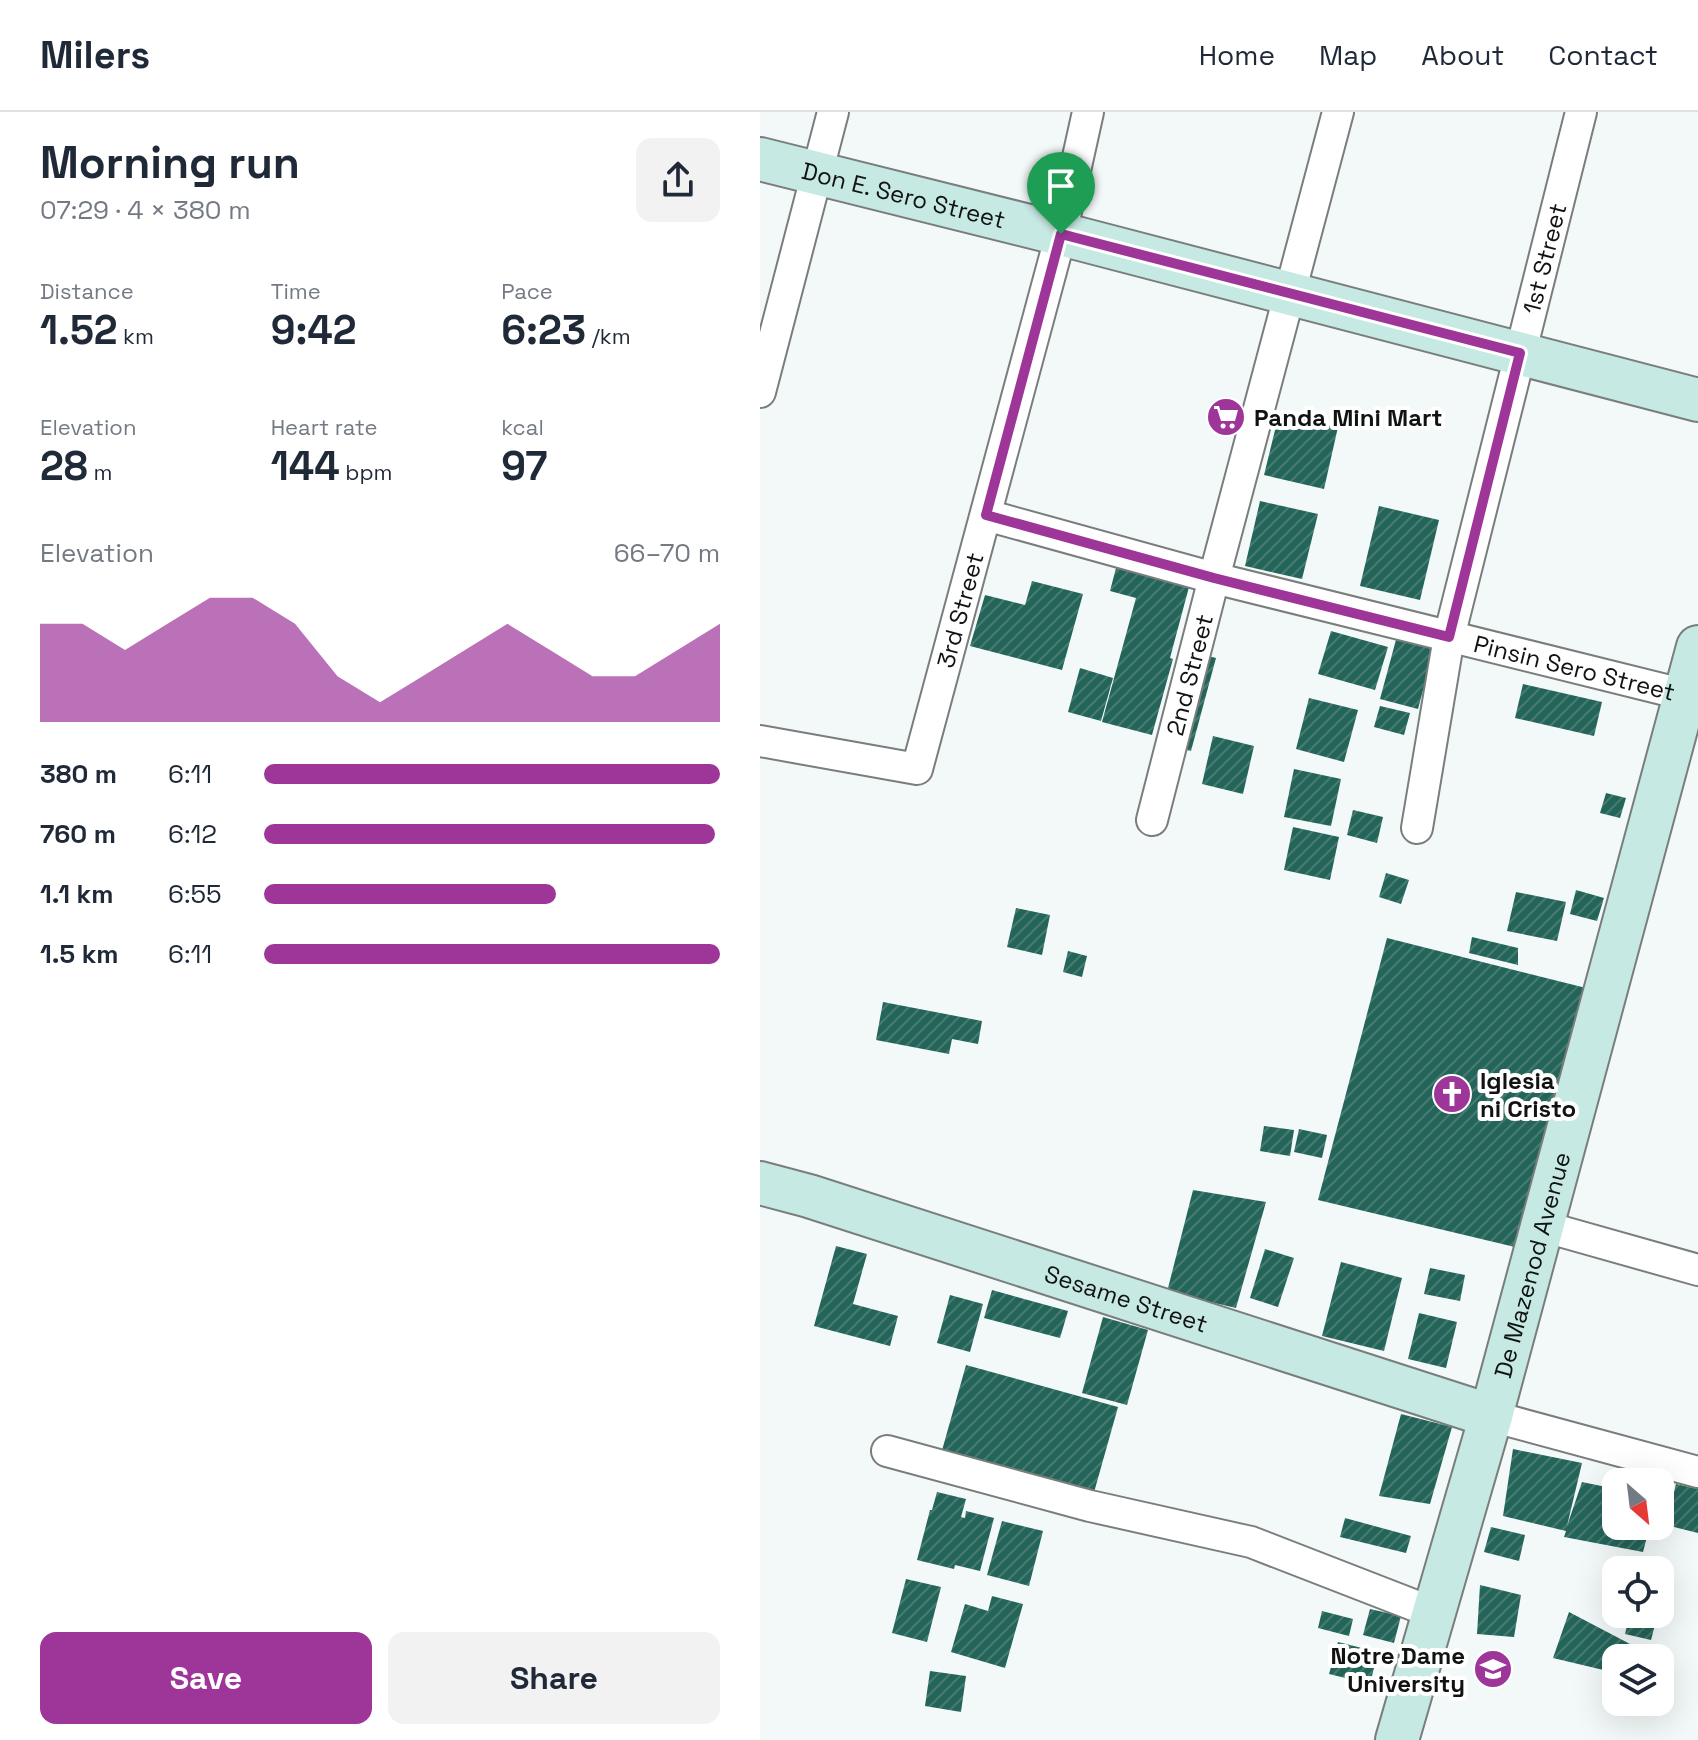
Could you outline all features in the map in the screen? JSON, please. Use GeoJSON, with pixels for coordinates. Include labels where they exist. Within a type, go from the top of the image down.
{"type":"FeatureCollection","features":[{"type":"Feature","properties":{"kind":"street"},"geometry":{"type":"LineString","coordinates":[[760,392],[833,112]]}},
{"type":"Feature","properties":{"kind":"street","name":"3rd Street"},"geometry":{"type":"LineString","coordinates":[[760,741],[917,769],[1061,234],[1088,112]]}},
{"type":"Feature","properties":{"kind":"street","name":"2nd Street"},"geometry":{"type":"LineString","coordinates":[[1152,820],[1338,112]]}},
{"type":"Feature","properties":{"kind":"street","name":"1st Street"},"geometry":{"type":"LineString","coordinates":[[1417,828],[1449,637],[1581,112]]}},
{"type":"Feature","properties":{"kind":"street","name":"Don E. Sero Street"},"geometry":{"type":"LineString","coordinates":[[760,159],[1698,400]]}},
{"type":"Feature","properties":{"kind":"street","name":"Pinsin Sero Street"},"geometry":{"type":"LineString","coordinates":[[986,515],[1214,578],[1692,697]]}},
{"type":"Feature","properties":{"kind":"street","name":"De Mazenod Avenue"},"geometry":{"type":"LineString","coordinates":[[1397,1740],[1692,697],[1698,647]]}},
{"type":"Feature","properties":{"kind":"street","name":"Sesame Street"},"geometry":{"type":"LineString","coordinates":[[760,1183],[825,1201],[1491,1416]]}},
{"type":"Feature","properties":{"kind":"street"},"geometry":{"type":"LineString","coordinates":[[1542,1226],[1698,1270]]}},
{"type":"Feature","properties":{"kind":"street"},"geometry":{"type":"LineString","coordinates":[[1491,1416],[1698,1472]]}},
{"type":"Feature","properties":{"kind":"street"},"geometry":{"type":"LineString","coordinates":[[887,1451],[1090,1506],[1251,1542],[1434,1613]]}},
{"type":"Feature","properties":{"kind":"building"},"geometry":{"type":"Polygon","coordinates":[[[1279,414],[1338,427],[1324,489],[1264,475],[1279,414]]]}},
{"type":"Feature","properties":{"kind":"building"},"geometry":{"type":"Polygon","coordinates":[[[1260,501],[1318,514],[1302,579],[1245,566],[1260,501]]]}},
{"type":"Feature","properties":{"kind":"building"},"geometry":{"type":"Polygon","coordinates":[[[1379,506],[1439,520],[1420,600],[1360,586],[1379,506]]]}},
{"type":"Feature","properties":{"kind":"building"},"geometry":{"type":"Polygon","coordinates":[[[1116,568],[1189,587],[1152,735],[1102,722],[1136,598],[1110,591],[1116,568]]]}},
{"type":"Feature","properties":{"kind":"building"},"geometry":{"type":"Polygon","coordinates":[[[1032,581],[1083,594],[1062,670],[970,646],[985,595],[1025,605],[1032,581]]]}},
{"type":"Feature","properties":{"kind":"building"},"geometry":{"type":"Polygon","coordinates":[[[1331,631],[1388,647],[1375,690],[1318,674],[1331,631]]]}},
{"type":"Feature","properties":{"kind":"building"},"geometry":{"type":"Polygon","coordinates":[[[1397,636],[1435,646],[1418,709],[1380,699],[1397,636]]]}},
{"type":"Feature","properties":{"kind":"building"},"geometry":{"type":"Polygon","coordinates":[[[1201,654],[1216,658],[1191,751],[1175,747],[1201,654]]]}},
{"type":"Feature","properties":{"kind":"building"},"geometry":{"type":"Polygon","coordinates":[[[1080,668],[1113,678],[1101,721],[1068,712],[1080,668]]]}},
{"type":"Feature","properties":{"kind":"building"},"geometry":{"type":"Polygon","coordinates":[[[1523,684],[1602,702],[1594,736],[1515,718],[1523,684]]]}},
{"type":"Feature","properties":{"kind":"building"},"geometry":{"type":"Polygon","coordinates":[[[1309,698],[1358,710],[1344,762],[1296,749],[1309,698]]]}},
{"type":"Feature","properties":{"kind":"building"},"geometry":{"type":"Polygon","coordinates":[[[1380,706],[1410,713],[1404,735],[1374,727],[1380,706]]]}},
{"type":"Feature","properties":{"kind":"building"},"geometry":{"type":"Polygon","coordinates":[[[1213,736],[1254,746],[1243,794],[1202,784],[1213,736]]]}},
{"type":"Feature","properties":{"kind":"building"},"geometry":{"type":"Polygon","coordinates":[[[1294,769],[1341,779],[1331,826],[1284,817],[1294,769]]]}},
{"type":"Feature","properties":{"kind":"building"},"geometry":{"type":"Polygon","coordinates":[[[1606,793],[1626,798],[1620,818],[1600,813],[1606,793]]]}},
{"type":"Feature","properties":{"kind":"building"},"geometry":{"type":"Polygon","coordinates":[[[1353,810],[1383,817],[1377,843],[1347,835],[1353,810]]]}},
{"type":"Feature","properties":{"kind":"building"},"geometry":{"type":"Polygon","coordinates":[[[1293,827],[1339,837],[1330,880],[1284,870],[1293,827]]]}},
{"type":"Feature","properties":{"kind":"building"},"geometry":{"type":"Polygon","coordinates":[[[1386,873],[1409,880],[1401,904],[1379,897],[1386,873]]]}},
{"type":"Feature","properties":{"kind":"building"},"geometry":{"type":"Polygon","coordinates":[[[1576,890],[1604,898],[1597,921],[1570,914],[1576,890]]]}},
{"type":"Feature","properties":{"kind":"building"},"geometry":{"type":"Polygon","coordinates":[[[1516,892],[1566,902],[1557,941],[1507,931],[1516,892]]]}},
{"type":"Feature","properties":{"kind":"building"},"geometry":{"type":"Polygon","coordinates":[[[1016,908],[1050,915],[1042,955],[1007,947],[1016,908]]]}},
{"type":"Feature","properties":{"kind":"building"},"geometry":{"type":"Polygon","coordinates":[[[1472,937],[1518,948],[1518,965],[1469,953],[1472,937]]]}},
{"type":"Feature","properties":{"kind":"building","name":"Iglesia ni Cristo"},"geometry":{"type":"Polygon","coordinates":[[[1387,938],[1586,988],[1519,1248],[1318,1200],[1387,938]]]}},
{"type":"Feature","properties":{"kind":"building"},"geometry":{"type":"Polygon","coordinates":[[[1068,951],[1087,956],[1082,977],[1063,972],[1068,951]]]}},
{"type":"Feature","properties":{"kind":"building"},"geometry":{"type":"Polygon","coordinates":[[[883,1002],[982,1021],[978,1044],[952,1039],[949,1054],[876,1040],[883,1002]]]}},
{"type":"Feature","properties":{"kind":"building"},"geometry":{"type":"Polygon","coordinates":[[[1264,1126],[1294,1130],[1290,1156],[1260,1151],[1264,1126]]]}},
{"type":"Feature","properties":{"kind":"building"},"geometry":{"type":"Polygon","coordinates":[[[1299,1129],[1327,1135],[1322,1158],[1294,1152],[1299,1129]]]}},
{"type":"Feature","properties":{"kind":"building"},"geometry":{"type":"Polygon","coordinates":[[[1193,1190],[1266,1202],[1236,1308],[1167,1292],[1193,1190]]]}},
{"type":"Feature","properties":{"kind":"building"},"geometry":{"type":"Polygon","coordinates":[[[836,1246],[867,1254],[853,1304],[898,1316],[890,1346],[814,1326],[836,1246]]]}},
{"type":"Feature","properties":{"kind":"building"},"geometry":{"type":"Polygon","coordinates":[[[1265,1249],[1294,1258],[1278,1307],[1250,1298],[1265,1249]]]}},
{"type":"Feature","properties":{"kind":"building"},"geometry":{"type":"Polygon","coordinates":[[[1341,1262],[1402,1278],[1384,1351],[1322,1336],[1341,1262]]]}},
{"type":"Feature","properties":{"kind":"building"},"geometry":{"type":"Polygon","coordinates":[[[1430,1268],[1465,1275],[1460,1301],[1424,1294],[1430,1268]]]}},
{"type":"Feature","properties":{"kind":"building"},"geometry":{"type":"Polygon","coordinates":[[[992,1290],[1068,1311],[1060,1338],[984,1318],[992,1290]]]}},
{"type":"Feature","properties":{"kind":"building"},"geometry":{"type":"Polygon","coordinates":[[[950,1295],[983,1304],[970,1352],[937,1343],[950,1295]]]}},
{"type":"Feature","properties":{"kind":"building"},"geometry":{"type":"Polygon","coordinates":[[[1419,1313],[1457,1322],[1446,1368],[1408,1359],[1419,1313]]]}},
{"type":"Feature","properties":{"kind":"building"},"geometry":{"type":"Polygon","coordinates":[[[1103,1317],[1148,1330],[1127,1405],[1082,1393],[1103,1317]]]}},
{"type":"Feature","properties":{"kind":"building"},"geometry":{"type":"Polygon","coordinates":[[[966,1365],[1118,1407],[1093,1496],[941,1454],[966,1365]]]}},
{"type":"Feature","properties":{"kind":"building"},"geometry":{"type":"Polygon","coordinates":[[[1401,1414],[1452,1427],[1430,1504],[1379,1496],[1401,1414]]]}},
{"type":"Feature","properties":{"kind":"building"},"geometry":{"type":"Polygon","coordinates":[[[1513,1449],[1582,1463],[1567,1526],[1582,1482],[1602,1486],[1602,1540],[1646,1540],[1643,1552],[1564,1537],[1566,1531],[1503,1516],[1513,1449]]]}},
{"type":"Feature","properties":{"kind":"building"},"geometry":{"type":"Polygon","coordinates":[[[1676,1484],[1698,1489],[1698,1533],[1674,1527],[1676,1484]]]}},
{"type":"Feature","properties":{"kind":"building"},"geometry":{"type":"Polygon","coordinates":[[[937,1492],[966,1499],[961,1517],[965,1518],[966,1511],[994,1518],[980,1571],[955,1565],[954,1569],[917,1560],[937,1492]]]}},
{"type":"Feature","properties":{"kind":"building"},"geometry":{"type":"Polygon","coordinates":[[[1345,1518],[1411,1536],[1406,1553],[1340,1537],[1345,1518]]]}},
{"type":"Feature","properties":{"kind":"building"},"geometry":{"type":"Polygon","coordinates":[[[1002,1521],[1043,1531],[1029,1586],[987,1575],[1002,1521]]]}},
{"type":"Feature","properties":{"kind":"building"},"geometry":{"type":"Polygon","coordinates":[[[1491,1527],[1525,1535],[1519,1561],[1484,1552],[1491,1527]]]}},
{"type":"Feature","properties":{"kind":"building"},"geometry":{"type":"Polygon","coordinates":[[[906,1579],[941,1587],[927,1642],[892,1633],[906,1579]]]}},
{"type":"Feature","properties":{"kind":"building"},"geometry":{"type":"Polygon","coordinates":[[[1480,1585],[1521,1595],[1514,1637],[1477,1634],[1480,1585]]]}},
{"type":"Feature","properties":{"kind":"building"},"geometry":{"type":"Polygon","coordinates":[[[992,1596],[1023,1604],[1005,1668],[951,1652],[965,1604],[988,1611],[992,1596]]]}},
{"type":"Feature","properties":{"kind":"building"},"geometry":{"type":"Polygon","coordinates":[[[1370,1609],[1401,1616],[1394,1643],[1363,1635],[1370,1609]]]}},
{"type":"Feature","properties":{"kind":"building"},"geometry":{"type":"Polygon","coordinates":[[[1322,1611],[1353,1619],[1349,1636],[1318,1628],[1322,1611]]]}},
{"type":"Feature","properties":{"kind":"building"},"geometry":{"type":"Polygon","coordinates":[[[1569,1612],[1630,1644],[1602,1644],[1602,1670],[1553,1658],[1569,1612]]]}},
{"type":"Feature","properties":{"kind":"building"},"geometry":{"type":"Polygon","coordinates":[[[1626,1628],[1654,1628],[1651,1640],[1625,1634],[1626,1628]]]}},
{"type":"Feature","properties":{"kind":"building"},"geometry":{"type":"Polygon","coordinates":[[[1338,1642],[1378,1652],[1370,1684],[1329,1674],[1338,1642]]]}},
{"type":"Feature","properties":{"kind":"building"},"geometry":{"type":"Polygon","coordinates":[[[930,1671],[966,1676],[961,1712],[925,1706],[930,1671]]]}},
{"type":"Feature","properties":{"kind":"place","name":"Panda Mini Mart"},"geometry":{"type":"Point","coordinates":[1226,417]}},
{"type":"Feature","properties":{"kind":"place","name":"Iglesia ni Cristo"},"geometry":{"type":"Point","coordinates":[1452,1094]}},
{"type":"Feature","properties":{"kind":"place","name":"Notre Dame University"},"geometry":{"type":"Point","coordinates":[1493,1669]}},
{"type":"Feature","properties":{"kind":"route"},"geometry":{"type":"LineString","coordinates":[[1061,234],[1520,353],[1449,637],[1214,578],[986,515],[1061,234]]}}]}
